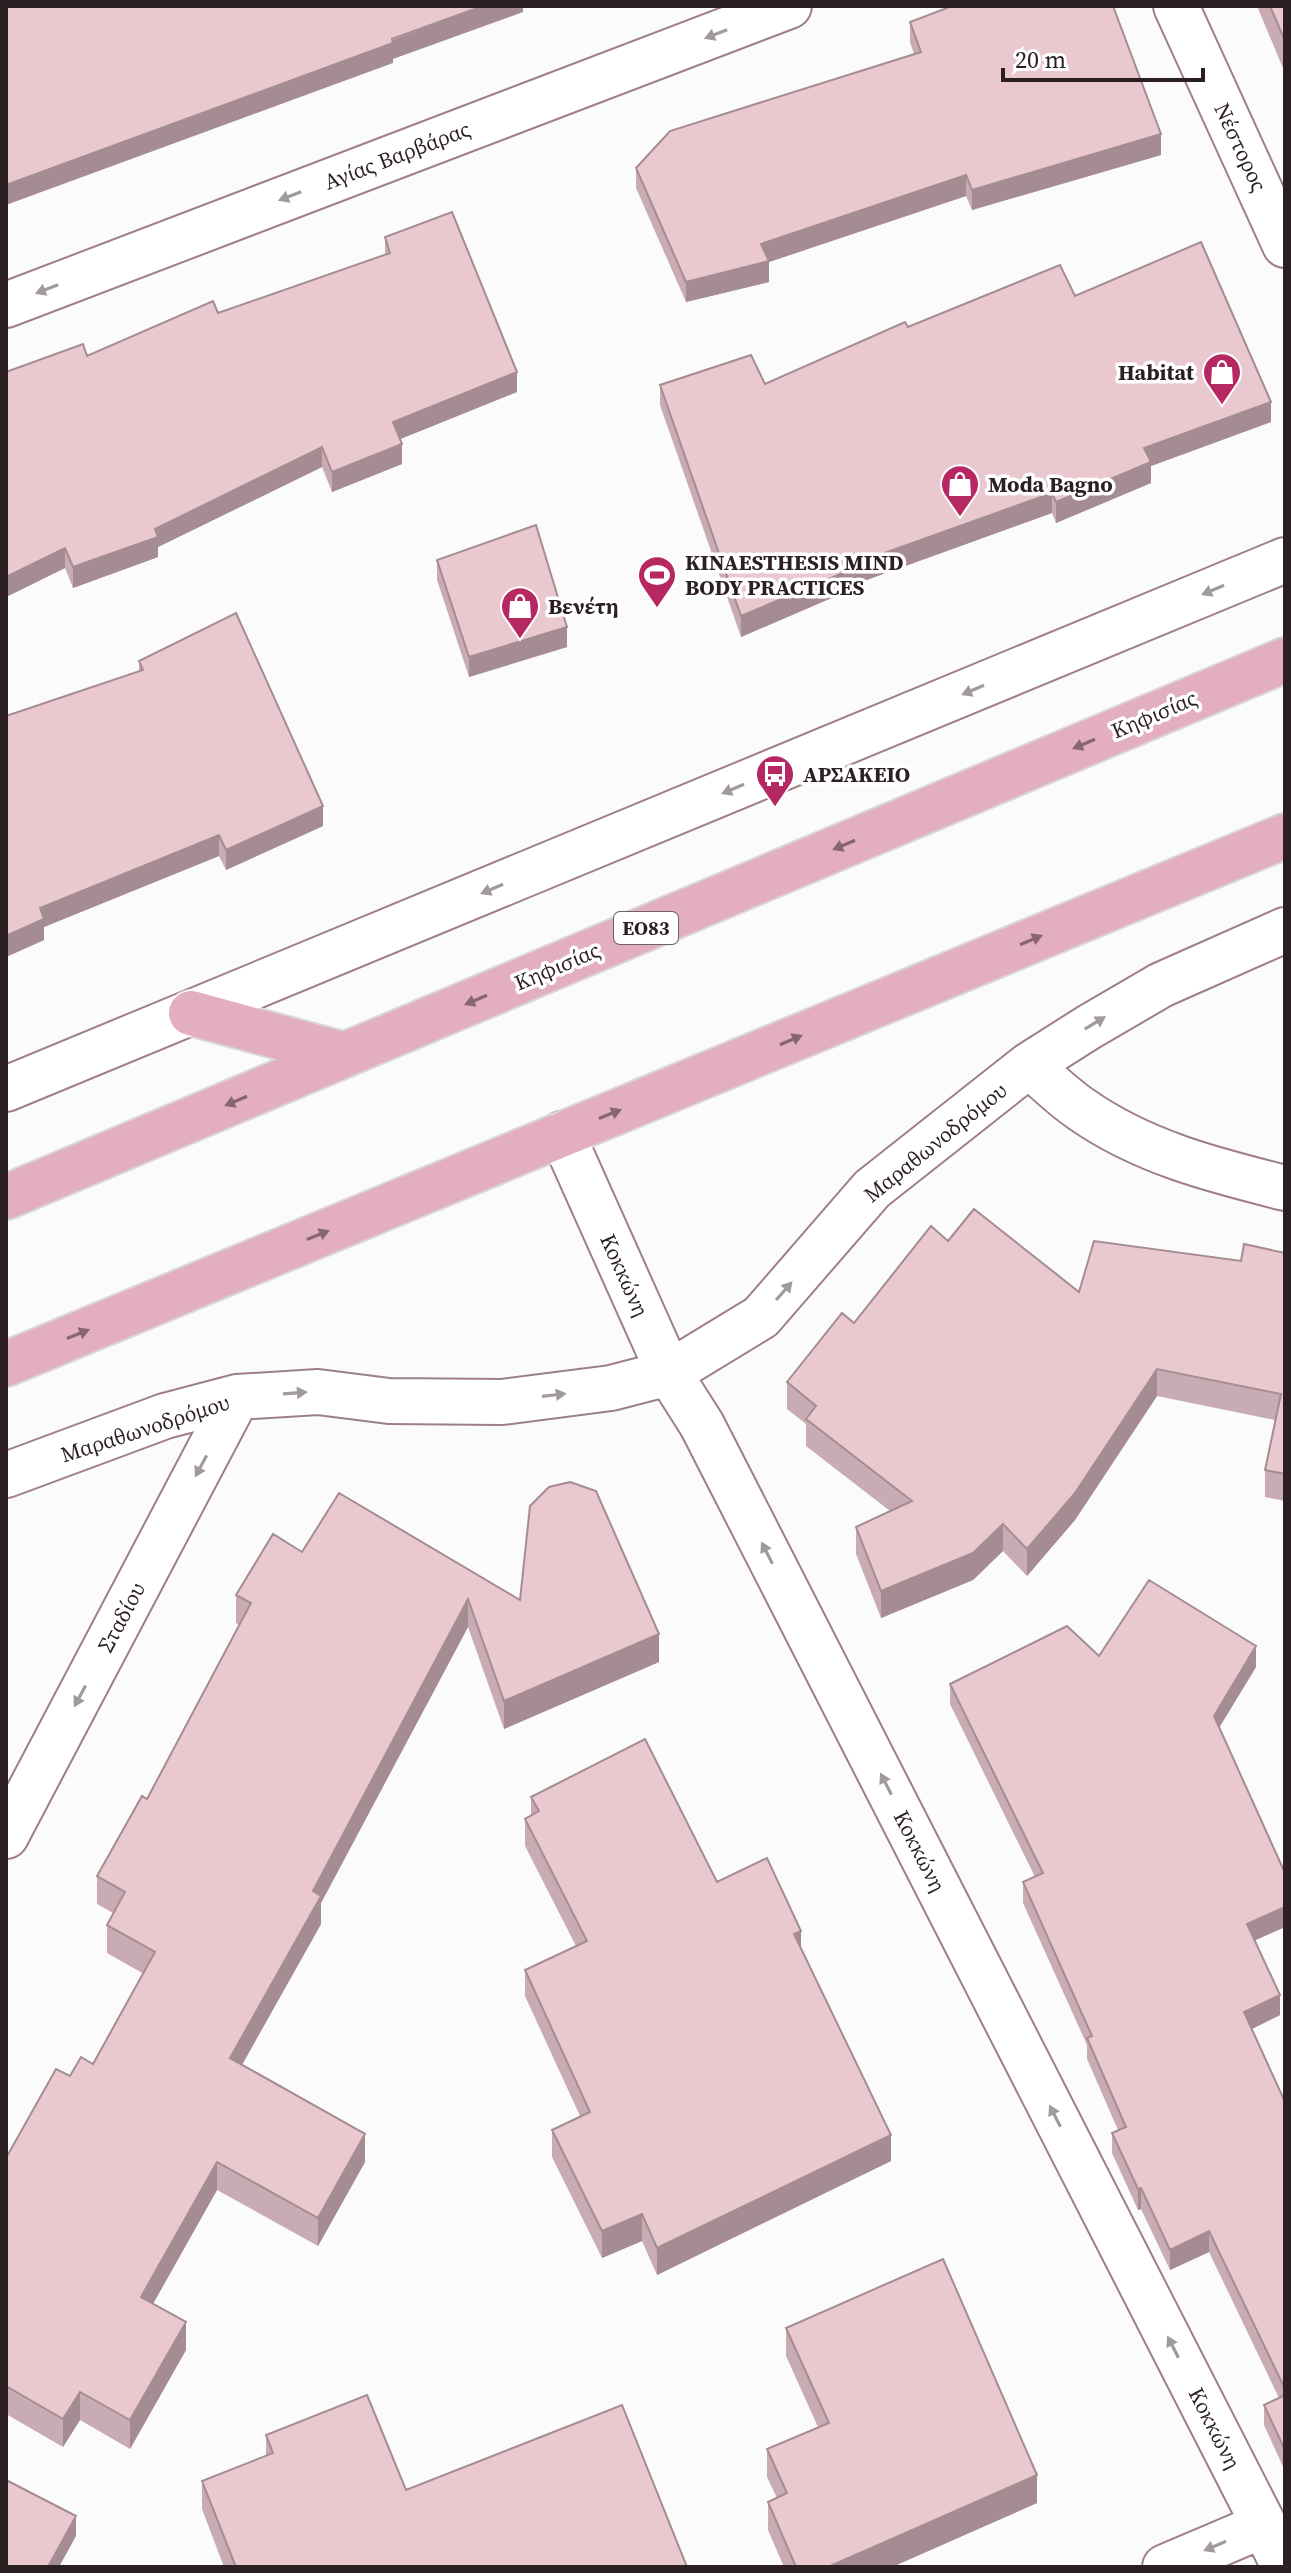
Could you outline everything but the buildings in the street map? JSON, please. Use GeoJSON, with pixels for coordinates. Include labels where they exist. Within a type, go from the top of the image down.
{"type":"FeatureCollection","features":[{"type":"Feature","properties":{"kind":"main road","name":"Κηφισίας"},"geometry":{"type":"LineString","coordinates":[[6,1197],[1285,660]]}},
{"type":"Feature","properties":{"kind":"main road"},"geometry":{"type":"LineString","coordinates":[[6,1364],[1285,836]]}},
{"type":"Feature","properties":{"kind":"main road"},"geometry":{"type":"LineString","coordinates":[[1232,858],[1285,871]]}},
{"type":"Feature","properties":{"kind":"main road"},"geometry":{"type":"LineString","coordinates":[[191,1013],[345,1055]]}},
{"type":"Feature","properties":{"kind":"street","name":"Αγίας Βαρβάρας"},"geometry":{"type":"LineString","coordinates":[[6,305],[789,6]]}},
{"type":"Feature","properties":{"kind":"street","name":"Νέστορος"},"geometry":{"type":"LineString","coordinates":[[1176,6],[1285,245]]}},
{"type":"Feature","properties":{"kind":"street"},"geometry":{"type":"LineString","coordinates":[[6,1089],[1285,560]]}},
{"type":"Feature","properties":{"kind":"street","name":"Μαραθωνοδρόμου"},"geometry":{"type":"LineString","coordinates":[[6,1475],[165,1416],[237,1397],[318,1392],[389,1401],[502,1402],[611,1388],[669,1373],[761,1317],[872,1189],[1029,1065],[1161,985],[1285,930]]}},
{"type":"Feature","properties":{"kind":"street"},"geometry":{"type":"LineString","coordinates":[[1029,1065],[1080,1109],[1135,1142],[1199,1166],[1285,1188]]}},
{"type":"Feature","properties":{"kind":"street","name":"Κοκκώνη"},"geometry":{"type":"LineString","coordinates":[[562,1134],[669,1373],[709,1439],[1284,2567]]}},
{"type":"Feature","properties":{"kind":"street","name":"Σταδίου"},"geometry":{"type":"LineString","coordinates":[[6,1836],[237,1397]]}},
{"type":"Feature","properties":{"kind":"street"},"geometry":{"type":"LineString","coordinates":[[1165,2567],[1264,2525]]}},
{"type":"Feature","properties":{"kind":"place","name":"Habitat"},"geometry":{"type":"Point","coordinates":[1222,406]}},
{"type":"Feature","properties":{"kind":"place","name":"Moda Bagno"},"geometry":{"type":"Point","coordinates":[960,518]}},
{"type":"Feature","properties":{"kind":"place","name":"KINAESTHESIS MIND BODY PRACTICES"},"geometry":{"type":"Point","coordinates":[657,609]}},
{"type":"Feature","properties":{"kind":"place","name":"Βενέτη"},"geometry":{"type":"Point","coordinates":[520,640]}},
{"type":"Feature","properties":{"kind":"place","name":"ΑΡΣΑΚΕΙΟ"},"geometry":{"type":"Point","coordinates":[775,808]}}]}
